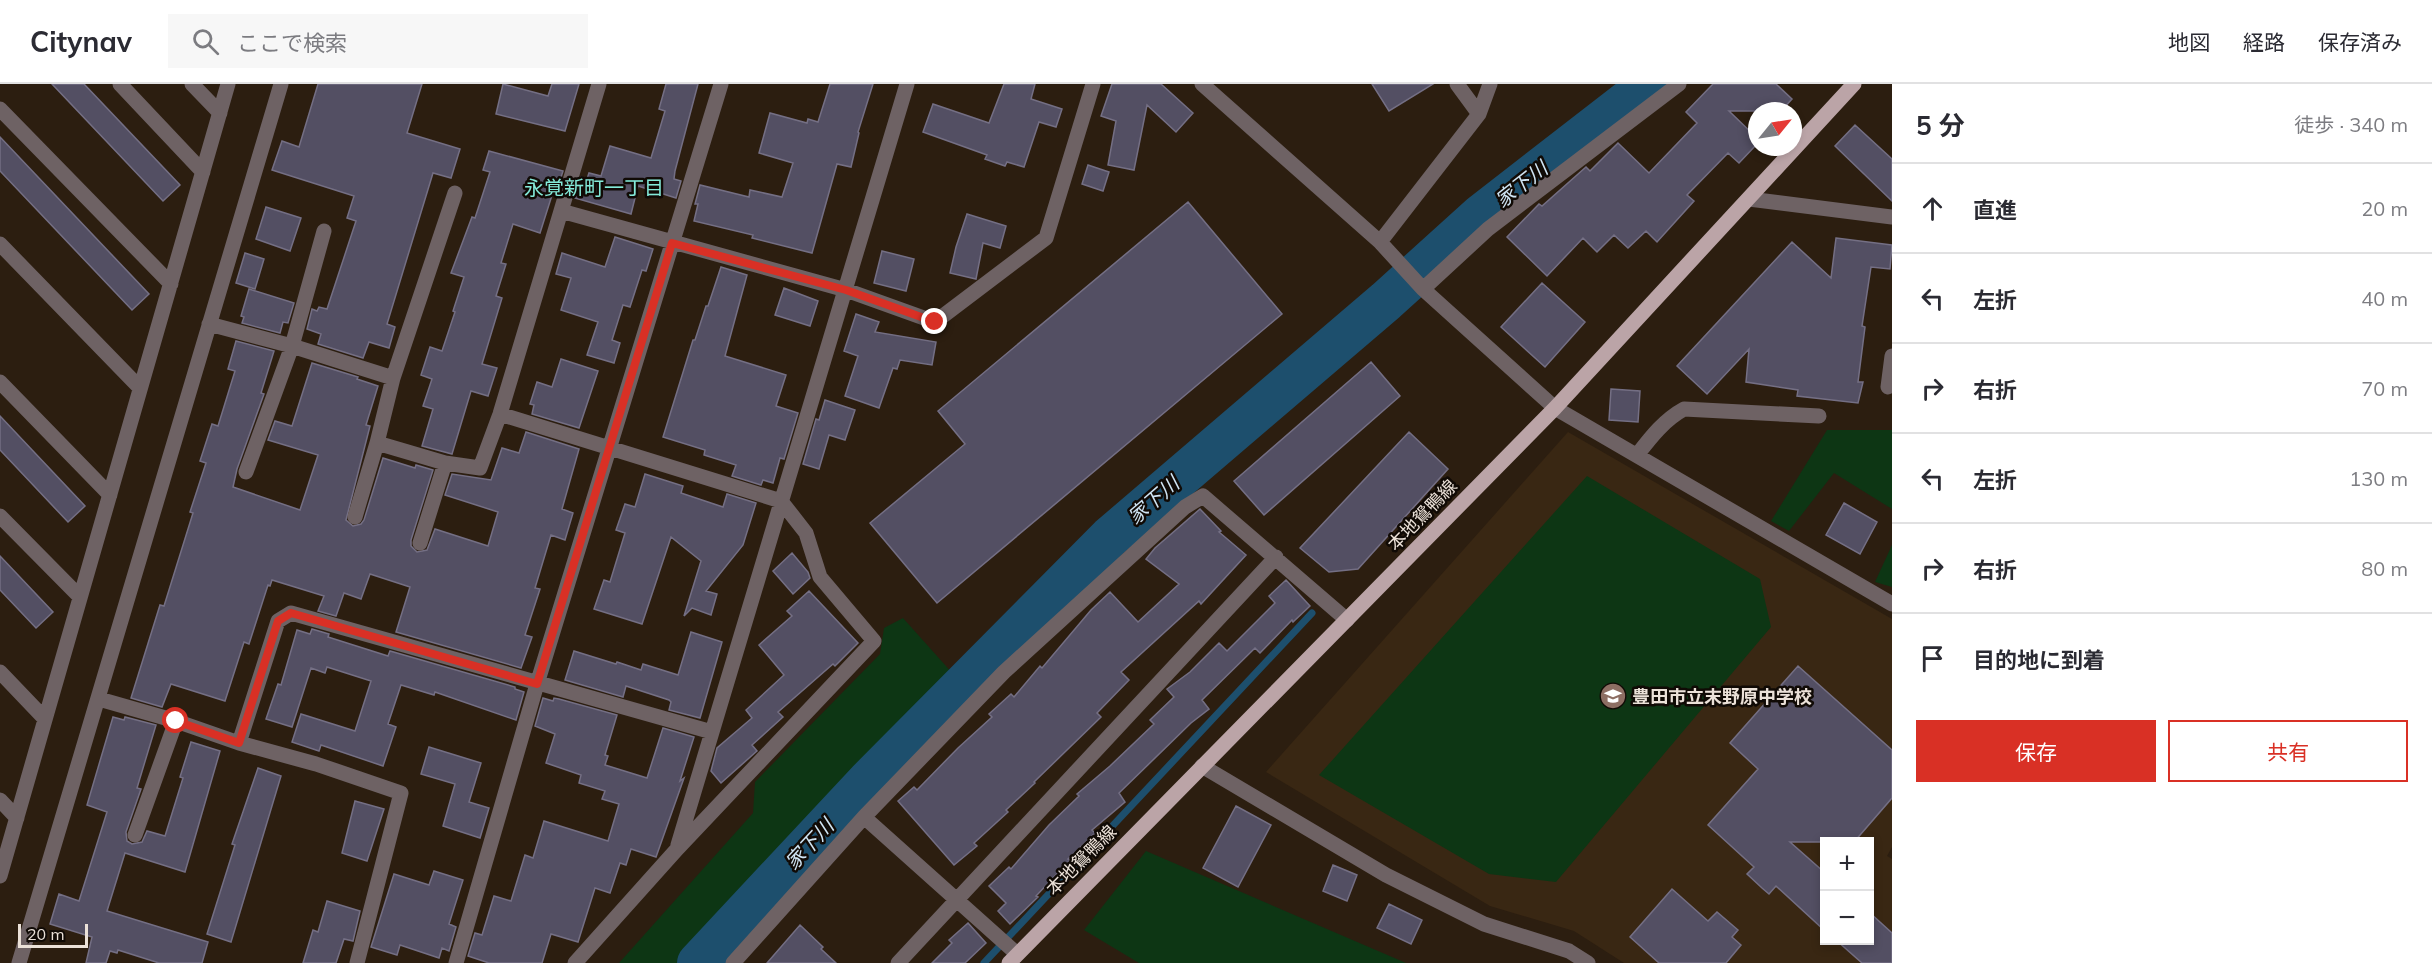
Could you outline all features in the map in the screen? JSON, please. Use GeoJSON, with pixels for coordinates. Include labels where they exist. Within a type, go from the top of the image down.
{"type":"FeatureCollection","features":[{"type":"Feature","properties":{"kind":"main road","name":"本地鴛鴨線"},"geometry":{"type":"LineString","coordinates":[[1012,958],[1555,408],[1854,84]]}},
{"type":"Feature","properties":{"kind":"street"},"geometry":{"type":"LineString","coordinates":[[120,84],[202,172]]}},
{"type":"Feature","properties":{"kind":"street"},"geometry":{"type":"LineString","coordinates":[[192,84],[220,113]]}},
{"type":"Feature","properties":{"kind":"street"},"geometry":{"type":"LineString","coordinates":[[0,876],[228,84]]}},
{"type":"Feature","properties":{"kind":"street"},"geometry":{"type":"LineString","coordinates":[[19,963],[281,84]]}},
{"type":"Feature","properties":{"kind":"street"},"geometry":{"type":"LineString","coordinates":[[377,443],[444,463],[480,468],[500,414],[599,84]]}},
{"type":"Feature","properties":{"kind":"street"},"geometry":{"type":"LineString","coordinates":[[456,963],[537,684],[721,84]]}},
{"type":"Feature","properties":{"kind":"street"},"geometry":{"type":"LineString","coordinates":[[678,848],[907,84]]}},
{"type":"Feature","properties":{"kind":"street"},"geometry":{"type":"LineString","coordinates":[[561,211],[846,290],[935,322],[1046,238],[1093,84]]}},
{"type":"Feature","properties":{"kind":"street"},"geometry":{"type":"LineString","coordinates":[[1202,84],[1380,242],[1423,289],[1555,408],[1892,604]]}},
{"type":"Feature","properties":{"kind":"street"},"geometry":{"type":"LineString","coordinates":[[1457,84],[1479,114]]}},
{"type":"Feature","properties":{"kind":"street"},"geometry":{"type":"LineString","coordinates":[[1380,242],[1479,114],[1490,84]]}},
{"type":"Feature","properties":{"kind":"street"},"geometry":{"type":"LineString","coordinates":[[1423,289],[1488,229],[1679,84]]}},
{"type":"Feature","properties":{"kind":"street"},"geometry":{"type":"LineString","coordinates":[[0,109],[171,284]]}},
{"type":"Feature","properties":{"kind":"street"},"geometry":{"type":"LineString","coordinates":[[355,517],[393,378],[455,193]]}},
{"type":"Feature","properties":{"kind":"street"},"geometry":{"type":"LineString","coordinates":[[1749,199],[1892,217]]}},
{"type":"Feature","properties":{"kind":"street"},"geometry":{"type":"LineString","coordinates":[[246,472],[292,346],[324,231]]}},
{"type":"Feature","properties":{"kind":"street"},"geometry":{"type":"LineString","coordinates":[[0,244],[140,388]]}},
{"type":"Feature","properties":{"kind":"street"},"geometry":{"type":"LineString","coordinates":[[209,324],[292,346],[393,378]]}},
{"type":"Feature","properties":{"kind":"street"},"geometry":{"type":"LineString","coordinates":[[1888,387],[1892,356]]}},
{"type":"Feature","properties":{"kind":"street"},"geometry":{"type":"LineString","coordinates":[[0,382],[110,495]]}},
{"type":"Feature","properties":{"kind":"street"},"geometry":{"type":"LineString","coordinates":[[1637,455],[1671,416],[1684,409],[1819,416]]}},
{"type":"Feature","properties":{"kind":"street"},"geometry":{"type":"LineString","coordinates":[[500,414],[610,446],[781,501],[806,533],[820,577],[874,641],[678,848],[574,963]]}},
{"type":"Feature","properties":{"kind":"street"},"geometry":{"type":"LineString","coordinates":[[420,543],[444,463]]}},
{"type":"Feature","properties":{"kind":"street"},"geometry":{"type":"LineString","coordinates":[[733,963],[864,817],[1004,672],[1185,507],[1203,496],[1347,620]]}},
{"type":"Feature","properties":{"kind":"street"},"geometry":{"type":"LineString","coordinates":[[0,516],[80,597]]}},
{"type":"Feature","properties":{"kind":"street"},"geometry":{"type":"LineString","coordinates":[[898,963],[1276,557]]}},
{"type":"Feature","properties":{"kind":"street"},"geometry":{"type":"LineString","coordinates":[[239,743],[278,621],[291,613],[712,732]]}},
{"type":"Feature","properties":{"kind":"street"},"geometry":{"type":"LineString","coordinates":[[0,672],[45,719]]}},
{"type":"Feature","properties":{"kind":"street"},"geometry":{"type":"LineString","coordinates":[[99,699],[176,721],[239,743],[316,764],[401,793],[357,963]]}},
{"type":"Feature","properties":{"kind":"street"},"geometry":{"type":"LineString","coordinates":[[135,836],[176,721]]}},
{"type":"Feature","properties":{"kind":"street"},"geometry":{"type":"LineString","coordinates":[[1202,766],[1386,875],[1484,924],[1569,951],[1588,963]]}},
{"type":"Feature","properties":{"kind":"street"},"geometry":{"type":"LineString","coordinates":[[0,800],[17,818]]}},
{"type":"Feature","properties":{"kind":"street"},"geometry":{"type":"LineString","coordinates":[[864,817],[956,899],[1012,958]]}},
{"type":"Feature","properties":{"kind":"shaded area","name":"豊田市立末野原中学校"},"geometry":{"type":"Polygon","coordinates":[[[1568,432],[1892,619],[1892,847],[1887,856],[1892,859],[1892,963],[1624,963],[1574,931],[1490,906],[1266,772],[1568,432]]]}},
{"type":"Feature","properties":{"kind":"green space"},"geometry":{"type":"Polygon","coordinates":[[[1827,430],[1892,430],[1892,509],[1834,473],[1789,531],[1771,521],[1827,430]]]}},
{"type":"Feature","properties":{"kind":"green space"},"geometry":{"type":"Polygon","coordinates":[[[1587,476],[1760,579],[1771,627],[1556,882],[1489,874],[1319,775],[1587,476]]]}},
{"type":"Feature","properties":{"kind":"green space"},"geometry":{"type":"Polygon","coordinates":[[[1892,545],[1892,587],[1875,582],[1892,545]]]}},
{"type":"Feature","properties":{"kind":"green space"},"geometry":{"type":"Polygon","coordinates":[[[903,618],[954,675],[684,963],[619,963],[753,813],[755,782],[880,654],[884,628],[903,618]]]}},
{"type":"Feature","properties":{"kind":"green space"},"geometry":{"type":"Polygon","coordinates":[[[1146,851],[1406,963],[1139,963],[1084,930],[1146,851]]]}},
{"type":"Feature","properties":{"kind":"building"},"geometry":{"type":"Polygon","coordinates":[[[52,84],[84,84],[180,185],[163,201],[52,84]]]}},
{"type":"Feature","properties":{"kind":"building"},"geometry":{"type":"Polygon","coordinates":[[[318,84],[422,84],[407,133],[460,149],[451,178],[433,173],[387,324],[395,327],[389,348],[369,342],[363,358],[318,344],[321,334],[307,329],[312,309],[317,311],[319,307],[327,309],[356,221],[347,218],[354,196],[272,170],[282,141],[299,147],[318,84]]]}},
{"type":"Feature","properties":{"kind":"building"},"geometry":{"type":"Polygon","coordinates":[[[503,84],[548,96],[552,84],[579,84],[565,131],[496,114],[503,84]]]}},
{"type":"Feature","properties":{"kind":"building"},"geometry":{"type":"Polygon","coordinates":[[[666,84],[698,84],[675,171],[674,179],[681,181],[676,198],[638,186],[631,214],[575,198],[581,177],[587,179],[589,173],[601,176],[610,146],[651,158],[665,111],[659,109],[666,84]]]}},
{"type":"Feature","properties":{"kind":"building"},"geometry":{"type":"Polygon","coordinates":[[[830,84],[873,84],[858,132],[851,167],[837,164],[812,253],[752,238],[753,235],[694,221],[698,204],[695,204],[700,185],[749,197],[750,190],[782,197],[793,163],[759,153],[770,113],[807,123],[808,119],[818,122],[830,84]]]}},
{"type":"Feature","properties":{"kind":"building"},"geometry":{"type":"Polygon","coordinates":[[[1004,84],[1035,84],[1031,99],[1062,109],[1056,127],[1039,122],[1024,167],[1007,162],[1005,166],[985,159],[987,155],[923,132],[933,104],[989,123],[1004,84]]]}},
{"type":"Feature","properties":{"kind":"building"},"geometry":{"type":"Polygon","coordinates":[[[1112,84],[1161,84],[1193,113],[1176,132],[1147,105],[1134,170],[1108,165],[1116,121],[1101,116],[1112,84]]]}},
{"type":"Feature","properties":{"kind":"building"},"geometry":{"type":"Polygon","coordinates":[[[1372,84],[1433,84],[1389,111],[1372,84]]]}},
{"type":"Feature","properties":{"kind":"building"},"geometry":{"type":"Polygon","coordinates":[[[1713,84],[1776,84],[1792,99],[1789,102],[1748,102],[1748,111],[1729,111],[1748,129],[1748,154],[1739,163],[1728,153],[1687,195],[1694,201],[1657,242],[1646,231],[1628,248],[1614,235],[1597,252],[1583,238],[1547,276],[1507,237],[1539,204],[1542,206],[1586,167],[1590,171],[1618,143],[1649,173],[1697,123],[1686,112],[1713,84]]]}},
{"type":"Feature","properties":{"kind":"building"},"geometry":{"type":"Polygon","coordinates":[[[1855,125],[1892,159],[1892,201],[1835,146],[1855,125]]]}},
{"type":"Feature","properties":{"kind":"building"},"geometry":{"type":"Polygon","coordinates":[[[0,137],[149,294],[132,310],[0,171],[0,137]]]}},
{"type":"Feature","properties":{"kind":"building"},"geometry":{"type":"Polygon","coordinates":[[[489,151],[563,171],[556,193],[553,192],[540,233],[513,224],[501,263],[506,264],[496,296],[502,298],[482,364],[497,368],[488,396],[471,391],[452,454],[422,446],[433,409],[423,406],[432,379],[421,375],[430,347],[442,351],[455,312],[453,311],[464,277],[451,273],[472,217],[475,218],[490,172],[483,170],[489,151]]]}},
{"type":"Feature","properties":{"kind":"building"},"geometry":{"type":"Polygon","coordinates":[[[1088,165],[1109,172],[1103,191],[1082,184],[1088,165]]]}},
{"type":"Feature","properties":{"kind":"building"},"geometry":{"type":"Polygon","coordinates":[[[1188,202],[1282,314],[937,603],[870,523],[965,444],[938,411],[1188,202]]]}},
{"type":"Feature","properties":{"kind":"building"},"geometry":{"type":"Polygon","coordinates":[[[266,207],[301,218],[290,251],[256,239],[266,207]]]}},
{"type":"Feature","properties":{"kind":"building"},"geometry":{"type":"Polygon","coordinates":[[[967,214],[1006,226],[1000,248],[983,243],[976,279],[950,273],[967,214]]]}},
{"type":"Feature","properties":{"kind":"building"},"geometry":{"type":"Polygon","coordinates":[[[615,237],[653,249],[646,271],[642,270],[630,307],[623,305],[612,340],[620,343],[614,363],[587,355],[598,322],[561,310],[571,278],[556,274],[562,253],[605,267],[615,237]]]}},
{"type":"Feature","properties":{"kind":"building"},"geometry":{"type":"Polygon","coordinates":[[[1836,238],[1892,245],[1890,269],[1871,267],[1862,326],[1865,327],[1858,382],[1863,382],[1858,403],[1797,396],[1798,390],[1746,382],[1749,349],[1707,394],[1677,366],[1792,242],[1831,278],[1836,238]]]}},
{"type":"Feature","properties":{"kind":"building"},"geometry":{"type":"Polygon","coordinates":[[[882,251],[914,259],[906,291],[874,283],[882,251]]]}},
{"type":"Feature","properties":{"kind":"building"},"geometry":{"type":"Polygon","coordinates":[[[245,253],[264,259],[255,289],[236,283],[245,253]]]}},
{"type":"Feature","properties":{"kind":"building"},"geometry":{"type":"Polygon","coordinates":[[[721,267],[747,275],[725,356],[786,375],[776,406],[798,413],[784,459],[780,458],[773,483],[763,480],[761,485],[732,476],[736,465],[704,455],[705,450],[663,437],[693,340],[695,340],[721,267]]]}},
{"type":"Feature","properties":{"kind":"building"},"geometry":{"type":"Polygon","coordinates":[[[1542,283],[1585,322],[1545,367],[1501,327],[1542,283]]]}},
{"type":"Feature","properties":{"kind":"building"},"geometry":{"type":"Polygon","coordinates":[[[784,288],[818,301],[810,326],[775,315],[784,288]]]}},
{"type":"Feature","properties":{"kind":"building"},"geometry":{"type":"Polygon","coordinates":[[[249,289],[294,303],[288,323],[283,322],[280,333],[242,323],[244,317],[241,316],[249,289]]]}},
{"type":"Feature","properties":{"kind":"building"},"geometry":{"type":"Polygon","coordinates":[[[856,314],[879,322],[875,332],[936,342],[932,365],[900,360],[897,369],[893,368],[879,408],[845,396],[858,356],[844,351],[856,314]]]}},
{"type":"Feature","properties":{"kind":"building"},"geometry":{"type":"Polygon","coordinates":[[[236,341],[274,351],[261,393],[264,394],[237,469],[233,487],[300,510],[318,455],[268,440],[275,421],[292,426],[312,363],[358,377],[357,379],[378,386],[366,425],[370,426],[346,520],[353,526],[361,524],[364,520],[383,458],[415,468],[416,465],[433,470],[411,540],[411,546],[417,552],[427,550],[435,529],[488,546],[498,512],[445,495],[452,474],[491,480],[502,448],[519,453],[526,432],[579,449],[562,509],[573,513],[565,540],[551,535],[535,588],[540,589],[525,635],[532,637],[521,668],[396,632],[410,587],[370,574],[361,599],[344,593],[336,616],[318,611],[324,596],[272,580],[270,586],[268,585],[249,644],[244,642],[225,701],[171,684],[162,707],[131,698],[160,605],[164,606],[193,513],[190,512],[206,463],[200,461],[212,424],[218,426],[235,371],[228,369],[236,341]]]}},
{"type":"Feature","properties":{"kind":"building"},"geometry":{"type":"Polygon","coordinates":[[[561,359],[598,371],[579,428],[532,414],[534,405],[530,404],[537,382],[552,387],[561,359]]]}},
{"type":"Feature","properties":{"kind":"building"},"geometry":{"type":"Polygon","coordinates":[[[1371,362],[1400,396],[1264,515],[1234,481],[1371,362]]]}},
{"type":"Feature","properties":{"kind":"building"},"geometry":{"type":"Polygon","coordinates":[[[1611,389],[1640,391],[1638,422],[1609,420],[1611,389]]]}},
{"type":"Feature","properties":{"kind":"building"},"geometry":{"type":"Polygon","coordinates":[[[825,400],[855,410],[845,440],[829,435],[819,469],[803,464],[816,419],[819,420],[825,400]]]}},
{"type":"Feature","properties":{"kind":"building"},"geometry":{"type":"Polygon","coordinates":[[[0,416],[85,506],[68,522],[0,450],[0,416]]]}},
{"type":"Feature","properties":{"kind":"building"},"geometry":{"type":"Polygon","coordinates":[[[1409,432],[1448,469],[1358,569],[1329,572],[1300,548],[1409,432]]]}},
{"type":"Feature","properties":{"kind":"building"},"geometry":{"type":"Polygon","coordinates":[[[645,474],[683,486],[681,493],[723,507],[727,494],[756,503],[743,545],[706,591],[717,594],[711,615],[692,608],[684,616],[701,561],[671,537],[642,624],[594,609],[604,580],[610,582],[625,533],[616,530],[625,504],[635,507],[645,474]]]}},
{"type":"Feature","properties":{"kind":"building"},"geometry":{"type":"Polygon","coordinates":[[[1844,503],[1877,522],[1860,554],[1826,535],[1844,503]]]}},
{"type":"Feature","properties":{"kind":"building"},"geometry":{"type":"Polygon","coordinates":[[[1200,509],[1221,531],[1219,532],[1246,555],[1201,604],[1199,601],[1121,672],[1129,680],[1097,713],[1101,717],[1006,810],[1008,812],[974,843],[977,846],[954,865],[898,801],[914,787],[917,790],[992,717],[989,714],[1011,694],[1014,697],[1091,610],[1110,592],[1138,622],[1179,584],[1146,559],[1155,548],[1200,509]]]}},
{"type":"Feature","properties":{"kind":"building"},"geometry":{"type":"Polygon","coordinates":[[[792,553],[808,572],[810,578],[793,594],[773,571],[792,553]]]}},
{"type":"Feature","properties":{"kind":"building"},"geometry":{"type":"Polygon","coordinates":[[[0,556],[53,612],[36,628],[0,590],[0,556]]]}},
{"type":"Feature","properties":{"kind":"building"},"geometry":{"type":"Polygon","coordinates":[[[1286,580],[1310,606],[1293,622],[1292,620],[1260,653],[1255,648],[1202,700],[1209,709],[1191,723],[1119,793],[1125,802],[1092,830],[1095,833],[1068,859],[1070,860],[1036,896],[1038,897],[1010,924],[998,911],[1006,903],[989,886],[1009,867],[1011,869],[1049,825],[1079,796],[1077,794],[1154,724],[1150,720],[1174,697],[1167,689],[1190,672],[1219,643],[1227,651],[1275,603],[1269,596],[1286,580]]]}},
{"type":"Feature","properties":{"kind":"building"},"geometry":{"type":"Polygon","coordinates":[[[809,591],[858,643],[835,666],[833,664],[778,712],[783,717],[752,745],[757,751],[721,783],[711,771],[717,748],[752,718],[746,710],[784,675],[759,645],[792,616],[787,611],[809,591]]]}},
{"type":"Feature","properties":{"kind":"building"},"geometry":{"type":"Polygon","coordinates":[[[312,629],[329,634],[328,637],[388,656],[390,651],[515,687],[524,692],[516,720],[435,692],[434,695],[401,685],[388,724],[396,727],[383,766],[321,745],[319,751],[292,742],[301,714],[355,731],[371,681],[327,667],[325,673],[311,668],[292,727],[266,719],[278,684],[281,685],[297,630],[310,634],[312,629]]]}},
{"type":"Feature","properties":{"kind":"building"},"geometry":{"type":"Polygon","coordinates":[[[691,632],[722,642],[700,718],[669,710],[671,702],[669,700],[626,686],[623,697],[565,680],[574,651],[641,670],[643,664],[678,675],[691,632]]]}},
{"type":"Feature","properties":{"kind":"building"},"geometry":{"type":"Polygon","coordinates":[[[1798,666],[1892,750],[1892,798],[1858,837],[1820,837],[1820,842],[1790,842],[1820,868],[1820,926],[1776,886],[1769,894],[1762,888],[1747,874],[1754,867],[1708,825],[1758,769],[1730,743],[1798,666]]]}},
{"type":"Feature","properties":{"kind":"building"},"geometry":{"type":"Polygon","coordinates":[[[543,698],[553,701],[554,698],[559,699],[617,715],[605,755],[608,756],[605,765],[647,778],[663,728],[694,737],[680,781],[684,778],[656,857],[631,849],[626,865],[620,863],[610,893],[595,888],[578,942],[551,934],[542,963],[489,963],[468,956],[475,933],[482,935],[494,896],[511,901],[525,855],[533,858],[544,821],[608,841],[619,804],[602,799],[605,791],[579,783],[581,775],[546,763],[555,734],[535,726],[543,698]]]}},
{"type":"Feature","properties":{"kind":"building"},"geometry":{"type":"Polygon","coordinates":[[[113,717],[124,720],[125,717],[156,725],[137,788],[141,789],[126,832],[127,841],[132,844],[142,842],[147,831],[165,836],[183,778],[180,777],[191,742],[220,751],[185,872],[125,853],[107,911],[208,942],[202,963],[159,963],[118,950],[117,953],[110,951],[106,963],[86,963],[92,937],[50,924],[59,894],[79,901],[107,812],[87,805],[113,717]]]}},
{"type":"Feature","properties":{"kind":"building"},"geometry":{"type":"Polygon","coordinates":[[[429,747],[481,763],[469,802],[489,808],[480,838],[443,826],[455,784],[421,774],[429,747]]]}},
{"type":"Feature","properties":{"kind":"building"},"geometry":{"type":"Polygon","coordinates":[[[258,768],[281,776],[231,942],[207,934],[235,845],[232,844],[258,768]]]}},
{"type":"Feature","properties":{"kind":"building"},"geometry":{"type":"Polygon","coordinates":[[[355,801],[384,809],[367,861],[342,853],[355,801]]]}},
{"type":"Feature","properties":{"kind":"building"},"geometry":{"type":"Polygon","coordinates":[[[1236,806],[1271,825],[1238,887],[1203,868],[1236,806]]]}},
{"type":"Feature","properties":{"kind":"building"},"geometry":{"type":"Polygon","coordinates":[[[1333,865],[1357,875],[1347,901],[1323,891],[1333,865]]]}},
{"type":"Feature","properties":{"kind":"building"},"geometry":{"type":"Polygon","coordinates":[[[434,871],[463,880],[449,924],[456,927],[449,951],[442,948],[439,958],[400,945],[397,955],[371,947],[394,874],[429,885],[434,871]]]}},
{"type":"Feature","properties":{"kind":"building"},"geometry":{"type":"Polygon","coordinates":[[[1672,889],[1708,921],[1717,912],[1738,930],[1732,937],[1741,945],[1726,963],[1659,963],[1630,937],[1672,889]]]}},
{"type":"Feature","properties":{"kind":"building"},"geometry":{"type":"Polygon","coordinates":[[[327,901],[360,911],[353,941],[344,939],[336,963],[303,963],[313,930],[318,932],[327,901]]]}},
{"type":"Feature","properties":{"kind":"building"},"geometry":{"type":"Polygon","coordinates":[[[1389,904],[1422,920],[1411,944],[1377,928],[1389,904]]]}},
{"type":"Feature","properties":{"kind":"building"},"geometry":{"type":"Polygon","coordinates":[[[1874,917],[1892,933],[1892,963],[1862,963],[1842,945],[1874,945],[1874,917]]]}},
{"type":"Feature","properties":{"kind":"building"},"geometry":{"type":"Polygon","coordinates":[[[968,923],[986,943],[965,963],[932,963],[952,943],[949,940],[968,923]]]}},
{"type":"Feature","properties":{"kind":"building"},"geometry":{"type":"Polygon","coordinates":[[[800,925],[823,947],[821,949],[836,963],[767,963],[800,925]]]}},
{"type":"Feature","properties":{"kind":"waterway","name":"家下川"},"geometry":{"type":"LineString","coordinates":[[698,963],[868,781],[1110,537],[1386,301],[1481,215],[1650,84]]}},
{"type":"Feature","properties":{"kind":"waterway"},"geometry":{"type":"LineString","coordinates":[[984,963],[1312,613]]}},
{"type":"Feature","properties":{"kind":"place","name":"豊田市立末野原中学校"},"geometry":{"type":"Point","coordinates":[1613,696]}},
{"type":"Feature","properties":{"kind":"district","name":"永覚新町一丁目"},"geometry":{"type":"Point","coordinates":[594,187]}},
{"type":"Feature","properties":{"kind":"route"},"geometry":{"type":"LineString","coordinates":[[176,721],[239,743],[278,621],[291,613],[537,684],[672,243],[846,290],[935,322]]}}]}
